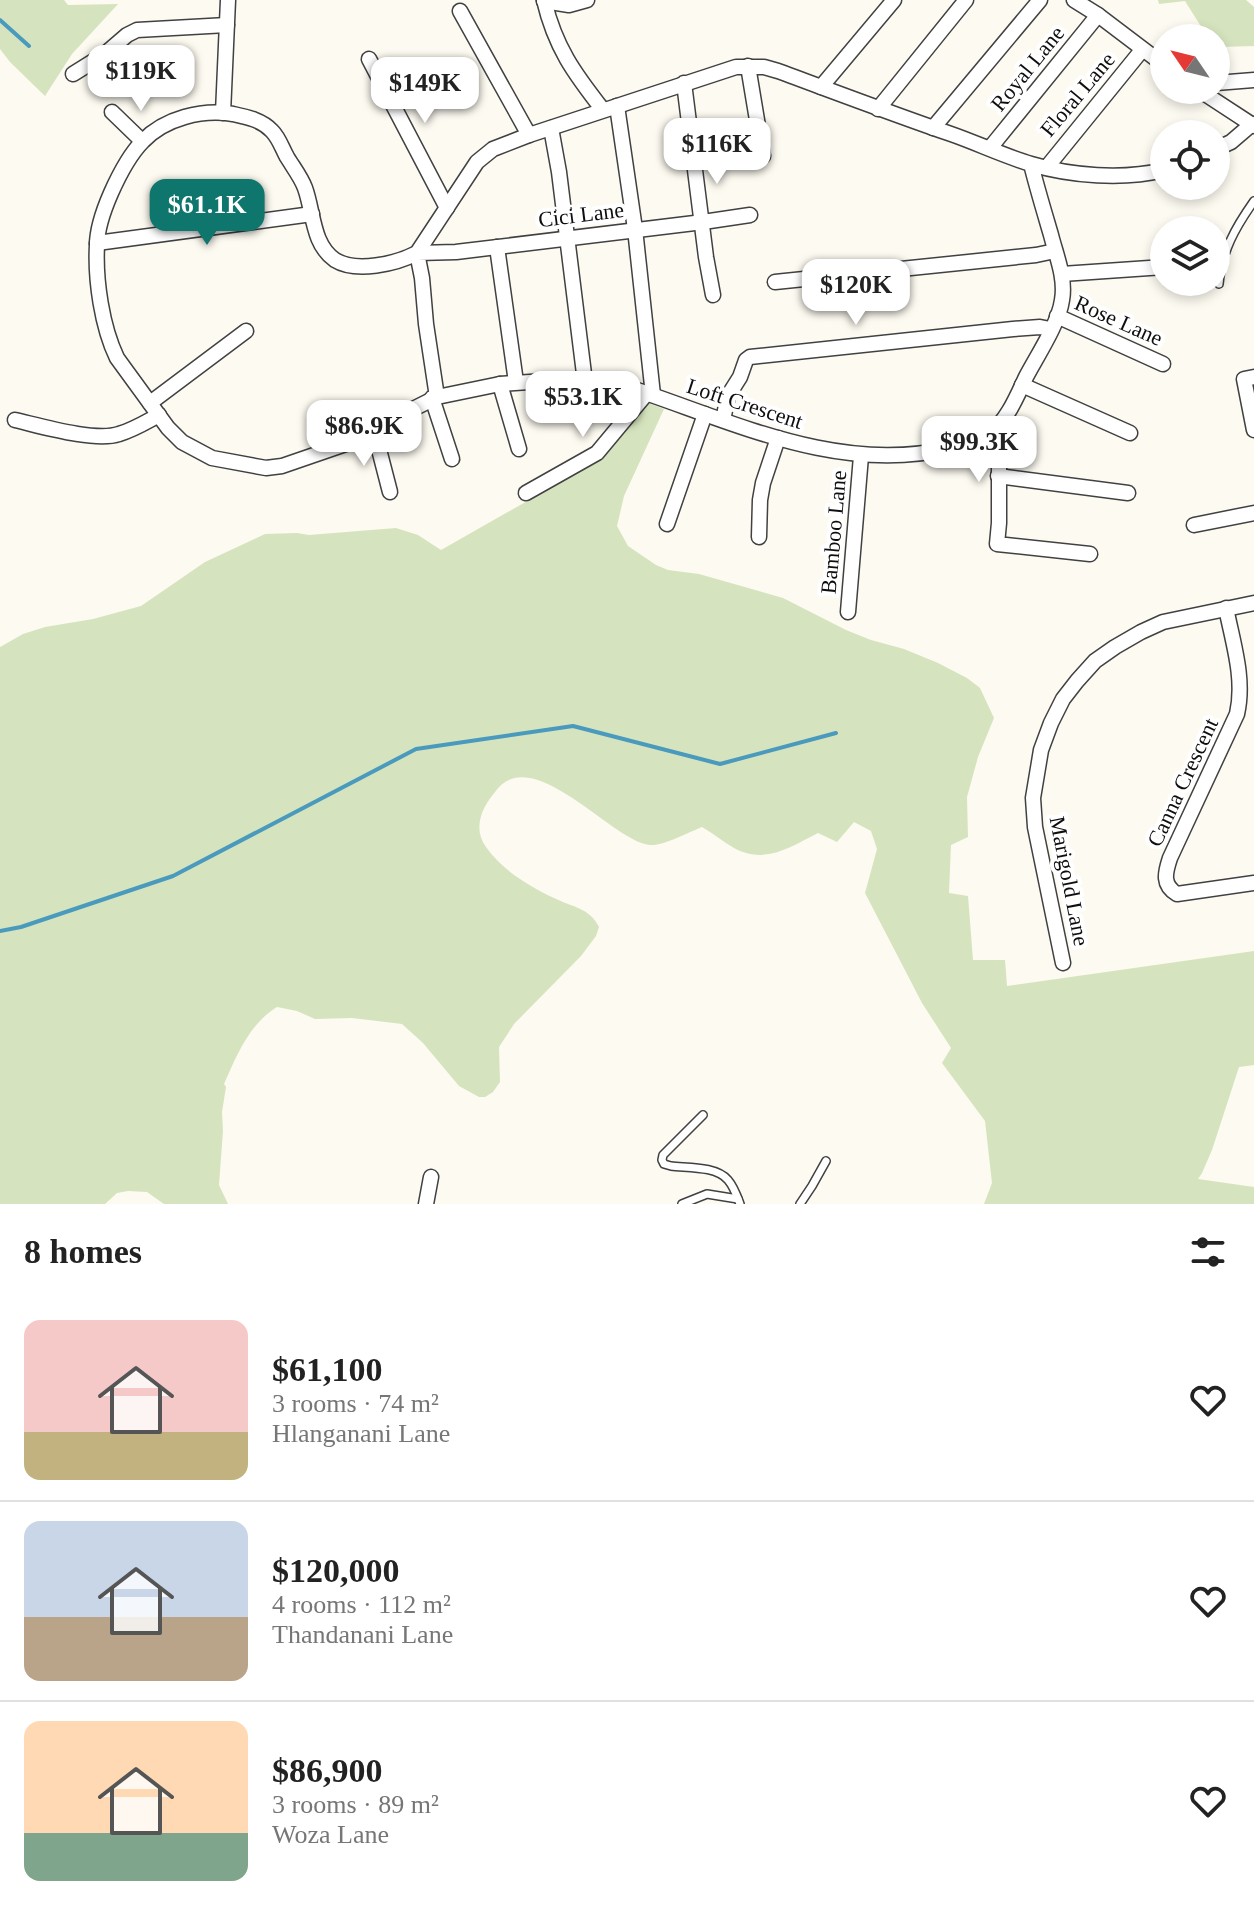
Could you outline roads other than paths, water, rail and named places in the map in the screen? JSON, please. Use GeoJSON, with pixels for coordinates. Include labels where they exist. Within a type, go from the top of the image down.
{"type":"FeatureCollection","features":[{"type":"Feature","properties":{"kind":"street"},"geometry":{"type":"LineString","coordinates":[[223,113],[228,0]]}},
{"type":"Feature","properties":{"kind":"street"},"geometry":{"type":"LineString","coordinates":[[526,493],[597,453],[650,394],[635,229],[610,108],[576,74],[559,46],[544,0],[569,5],[587,0]]}},
{"type":"Feature","properties":{"kind":"street"},"geometry":{"type":"LineString","coordinates":[[821,87],[894,0]]}},
{"type":"Feature","properties":{"kind":"street"},"geometry":{"type":"LineString","coordinates":[[878,109],[966,0]]}},
{"type":"Feature","properties":{"kind":"street"},"geometry":{"type":"LineString","coordinates":[[933,128],[1040,0]]}},
{"type":"Feature","properties":{"kind":"street"},"geometry":{"type":"LineString","coordinates":[[1074,0],[1150,55]]}},
{"type":"Feature","properties":{"kind":"street"},"geometry":{"type":"LineString","coordinates":[[460,11],[529,135]]}},
{"type":"Feature","properties":{"kind":"street","name":"Royal Lane"},"geometry":{"type":"LineString","coordinates":[[990,148],[1098,15]]}},
{"type":"Feature","properties":{"kind":"street"},"geometry":{"type":"LineString","coordinates":[[73,74],[137,30],[227,25]]}},
{"type":"Feature","properties":{"kind":"street","name":"Floral Lane"},"geometry":{"type":"LineString","coordinates":[[1047,167],[1142,50]]}},
{"type":"Feature","properties":{"kind":"street"},"geometry":{"type":"LineString","coordinates":[[369,59],[447,208]]}},
{"type":"Feature","properties":{"kind":"street"},"geometry":{"type":"LineString","coordinates":[[748,66],[763,156]]}},
{"type":"Feature","properties":{"kind":"street"},"geometry":{"type":"LineString","coordinates":[[452,459],[434,397],[417,253],[483,155],[504,144],[684,83],[748,66],[778,71],[1031,164],[1117,176],[1150,172]]}},
{"type":"Feature","properties":{"kind":"street"},"geometry":{"type":"LineString","coordinates":[[1230,82],[1254,80]]}},
{"type":"Feature","properties":{"kind":"street"},"geometry":{"type":"LineString","coordinates":[[684,83],[713,295]]}},
{"type":"Feature","properties":{"kind":"street"},"geometry":{"type":"LineString","coordinates":[[1221,104],[1253,125],[1230,142]]}},
{"type":"Feature","properties":{"kind":"street"},"geometry":{"type":"LineString","coordinates":[[112,112],[142,141]]}},
{"type":"Feature","properties":{"kind":"street","name":"Loft Crescent"},"geometry":{"type":"LineString","coordinates":[[417,253],[360,268],[344,265],[332,258],[316,234],[306,189],[271,130],[246,117],[223,113],[196,114],[173,121],[142,141],[130,157],[101,222],[97,272],[111,347],[154,409],[182,442],[212,458],[266,468],[282,466],[375,434],[434,397],[516,382],[616,384],[778,438],[861,456],[937,451],[981,439],[999,426]]}},
{"type":"Feature","properties":{"kind":"street"},"geometry":{"type":"LineString","coordinates":[[551,128],[585,382]]}},
{"type":"Feature","properties":{"kind":"street"},"geometry":{"type":"LineString","coordinates":[[1031,164],[1062,274],[1062,301],[999,426],[997,544],[1090,554]]}},
{"type":"Feature","properties":{"kind":"street"},"geometry":{"type":"LineString","coordinates":[[97,243],[312,214]]}},
{"type":"Feature","properties":{"kind":"street","name":"Cici Lane"},"geometry":{"type":"LineString","coordinates":[[417,253],[456,252],[750,215]]}},
{"type":"Feature","properties":{"kind":"street"},"geometry":{"type":"LineString","coordinates":[[497,247],[516,382]]}},
{"type":"Feature","properties":{"kind":"street"},"geometry":{"type":"LineString","coordinates":[[775,282],[1055,251]]}},
{"type":"Feature","properties":{"kind":"street"},"geometry":{"type":"LineString","coordinates":[[1062,274],[1150,268]]}},
{"type":"Feature","properties":{"kind":"street"},"geometry":{"type":"LineString","coordinates":[[723,420],[728,396],[750,357],[1040,327],[1054,322]]}},
{"type":"Feature","properties":{"kind":"street","name":"Rose Lane"},"geometry":{"type":"LineString","coordinates":[[1054,322],[1163,364]]}},
{"type":"Feature","properties":{"kind":"street"},"geometry":{"type":"LineString","coordinates":[[15,420],[85,434],[121,434],[246,331]]}},
{"type":"Feature","properties":{"kind":"street"},"geometry":{"type":"LineString","coordinates":[[1249,378],[1254,430]]}},
{"type":"Feature","properties":{"kind":"street"},"geometry":{"type":"LineString","coordinates":[[500,384],[519,449]]}},
{"type":"Feature","properties":{"kind":"street"},"geometry":{"type":"LineString","coordinates":[[1022,385],[1130,433]]}},
{"type":"Feature","properties":{"kind":"street"},"geometry":{"type":"LineString","coordinates":[[667,524],[705,414]]}},
{"type":"Feature","properties":{"kind":"street"},"geometry":{"type":"LineString","coordinates":[[375,434],[390,492]]}},
{"type":"Feature","properties":{"kind":"street"},"geometry":{"type":"LineString","coordinates":[[759,537],[763,483],[778,438]]}},
{"type":"Feature","properties":{"kind":"street","name":"Bamboo Lane"},"geometry":{"type":"LineString","coordinates":[[848,612],[861,456]]}},
{"type":"Feature","properties":{"kind":"street"},"geometry":{"type":"LineString","coordinates":[[998,476],[1128,493]]}},
{"type":"Feature","properties":{"kind":"street"},"geometry":{"type":"LineString","coordinates":[[1194,525],[1254,513]]}},
{"type":"Feature","properties":{"kind":"street","name":"Marigold Lane"},"geometry":{"type":"LineString","coordinates":[[1063,963],[1035,827],[1033,798],[1041,750],[1063,699],[1095,661],[1163,622],[1254,603]]}},
{"type":"Feature","properties":{"kind":"street","name":"Canna Crescent"},"geometry":{"type":"LineString","coordinates":[[1226,608],[1240,685],[1237,714],[1165,873],[1166,881],[1177,894],[1254,883]]}},
{"type":"Feature","properties":{"kind":"street"},"geometry":{"type":"LineString","coordinates":[[426,1204],[431,1177]]}},
{"type":"Feature","properties":{"kind":"lane"},"geometry":{"type":"LineString","coordinates":[[1230,241],[1254,201]]}},
{"type":"Feature","properties":{"kind":"lane"},"geometry":{"type":"LineString","coordinates":[[703,1115],[663,1155],[662,1160],[671,1166],[722,1175],[730,1182],[739,1202]]}},
{"type":"Feature","properties":{"kind":"lane"},"geometry":{"type":"LineString","coordinates":[[800,1204],[826,1161]]}},
{"type":"Feature","properties":{"kind":"lane"},"geometry":{"type":"LineString","coordinates":[[682,1204],[707,1194],[739,1202]]}},
{"type":"Feature","properties":{"kind":"waterway"},"geometry":{"type":"LineString","coordinates":[[0,20],[29,46]]}},
{"type":"Feature","properties":{"kind":"waterway"},"geometry":{"type":"LineString","coordinates":[[0,931],[21,927],[173,876],[416,749],[573,726],[720,764],[836,733]]}}]}
